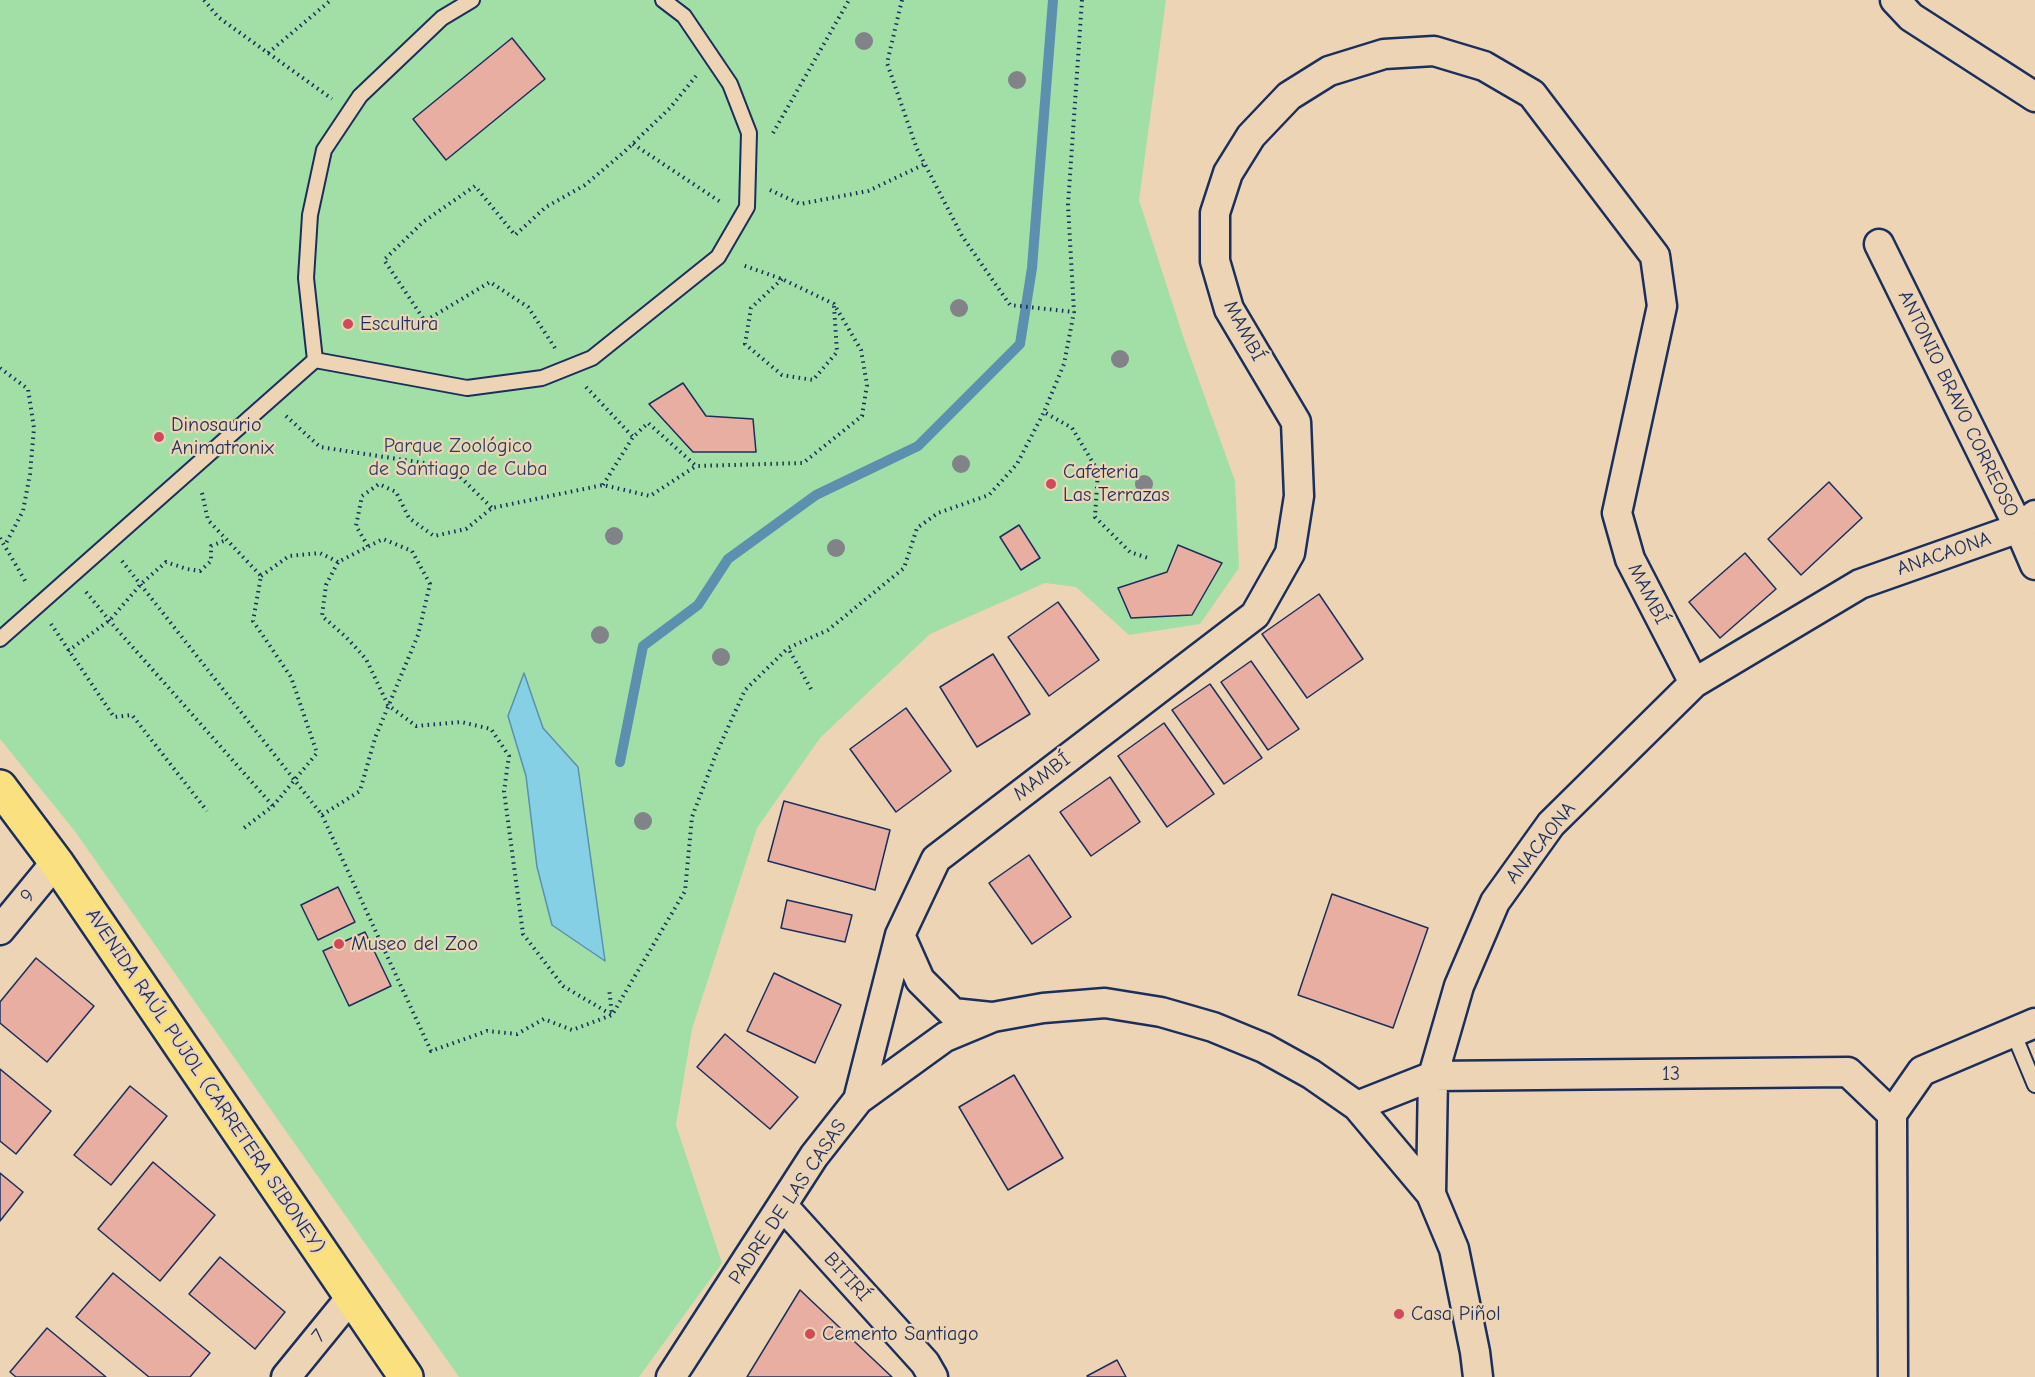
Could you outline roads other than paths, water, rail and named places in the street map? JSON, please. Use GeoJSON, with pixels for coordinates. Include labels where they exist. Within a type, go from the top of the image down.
{"type":"FeatureCollection","features":[{"type":"Feature","properties":{"kind":"main road","name":"AVENIDA RAÚL PUJOL (CARRETERA SIBONEY)"},"geometry":{"type":"LineString","coordinates":[[0,787],[56,862],[406,1377]]}},
{"type":"Feature","properties":{"kind":"street"},"geometry":{"type":"LineString","coordinates":[[1895,0],[1911,17],[2035,97]]}},
{"type":"Feature","properties":{"kind":"street","name":"MAMBÍ"},"geometry":{"type":"LineString","coordinates":[[858,1100],[900,934],[936,859],[1255,615],[1290,554],[1299,496],[1296,422],[1229,309],[1215,261],[1215,213],[1228,172],[1251,136],[1289,96],[1329,71],[1384,54],[1434,51],[1484,66],[1532,94],[1655,256],[1662,306],[1617,513],[1630,560],[1694,683]]}},
{"type":"Feature","properties":{"kind":"street","name":"ANTONIO BRAVO CORREOSO"},"geometry":{"type":"LineString","coordinates":[[1879,244],[2027,522],[2035,565]]}},
{"type":"Feature","properties":{"kind":"street","name":"ANACAONA"},"geometry":{"type":"LineString","coordinates":[[1478,1377],[1454,1249],[1431,1194],[1433,1076],[1459,986],[1495,902],[1551,824],[1694,683],[1860,584],[2027,522]]}},
{"type":"Feature","properties":{"kind":"street","name":"9"},"geometry":{"type":"LineString","coordinates":[[0,930],[56,862]]}},
{"type":"Feature","properties":{"kind":"street"},"geometry":{"type":"LineString","coordinates":[[900,934],[920,980],[953,1013],[993,1017]]}},
{"type":"Feature","properties":{"kind":"street","name":"PADRE DE LAS CASAS"},"geometry":{"type":"LineString","coordinates":[[671,1377],[814,1156],[858,1100],[945,1037],[993,1017],[1043,1008],[1105,1003],[1161,1012],[1213,1027],[1264,1048],[1311,1074],[1357,1106],[1431,1194]]}},
{"type":"Feature","properties":{"kind":"street"},"geometry":{"type":"LineString","coordinates":[[1893,1377],[1892,1114],[1922,1071],[2024,1028]]}},
{"type":"Feature","properties":{"kind":"street","name":"13"},"geometry":{"type":"LineString","coordinates":[[1433,1076],[1848,1072],[1892,1114]]}},
{"type":"Feature","properties":{"kind":"street"},"geometry":{"type":"LineString","coordinates":[[1357,1106],[1433,1076]]}},
{"type":"Feature","properties":{"kind":"street","name":"BITIRÍ"},"geometry":{"type":"LineString","coordinates":[[783,1206],[925,1363],[933,1377]]}},
{"type":"Feature","properties":{"kind":"street","name":"7"},"geometry":{"type":"LineString","coordinates":[[286,1377],[351,1296]]}},
{"type":"Feature","properties":{"kind":"lane"},"geometry":{"type":"LineString","coordinates":[[315,360],[306,278],[310,215],[324,150],[360,96],[442,18],[472,0]]}},
{"type":"Feature","properties":{"kind":"lane"},"geometry":{"type":"LineString","coordinates":[[315,360],[467,388],[542,378],[592,358],[718,257],[747,207],[749,133],[730,84],[684,16],[663,0]]}},
{"type":"Feature","properties":{"kind":"lane"},"geometry":{"type":"LineString","coordinates":[[0,639],[315,360]]}},
{"type":"Feature","properties":{"kind":"lane"},"geometry":{"type":"LineString","coordinates":[[2024,1028],[2035,1085]]}},
{"type":"Feature","properties":{"kind":"water"},"geometry":{"type":"Polygon","coordinates":[[[524,673],[543,728],[578,767],[605,961],[552,925],[537,867],[526,776],[508,716],[524,673]]]}},
{"type":"Feature","properties":{"kind":"waterway"},"geometry":{"type":"LineString","coordinates":[[620,762],[643,646],[698,605],[728,559],[816,495],[918,446],[1020,344],[1032,268],[1053,0]]}},
{"type":"Feature","properties":{"kind":"place","name":"Escultura"},"geometry":{"type":"Point","coordinates":[348,324]}},
{"type":"Feature","properties":{"kind":"place","name":"Dinosaurio Animatronix"},"geometry":{"type":"Point","coordinates":[159,437]}},
{"type":"Feature","properties":{"kind":"place","name":"Cafeteria Las Terrazas"},"geometry":{"type":"Point","coordinates":[1051,484]}},
{"type":"Feature","properties":{"kind":"place","name":"Museo del Zoo"},"geometry":{"type":"Point","coordinates":[339,944]}},
{"type":"Feature","properties":{"kind":"place","name":"Casa Piñol"},"geometry":{"type":"Point","coordinates":[1399,1314]}},
{"type":"Feature","properties":{"kind":"place","name":"Cemento Santiago"},"geometry":{"type":"Point","coordinates":[810,1334]}},
{"type":"Feature","properties":{"kind":"park label","name":"Parque Zoológico de Santiago de Cuba"},"geometry":{"type":"Point","coordinates":[458,458]}}]}
